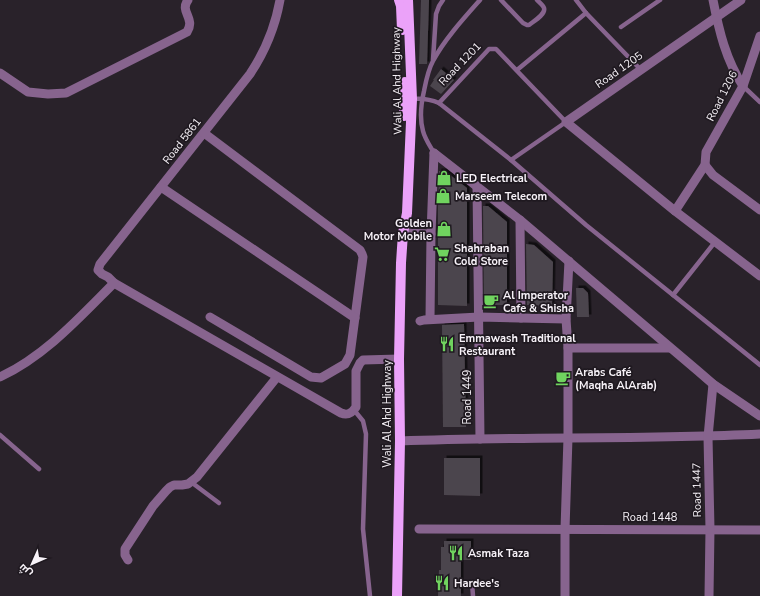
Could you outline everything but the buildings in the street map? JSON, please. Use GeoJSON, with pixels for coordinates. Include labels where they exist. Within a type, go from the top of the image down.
{"type":"FeatureCollection","features":[{"type":"Feature","properties":{"kind":"main road","name":"Wali Al Ahd Highway"},"geometry":{"type":"LineString","coordinates":[[399,0],[405,62],[405,105],[400,211],[403,233]]}},
{"type":"Feature","properties":{"kind":"main road","name":"Wali Al Ahd Highway"},"geometry":{"type":"LineString","coordinates":[[397,596],[400,441],[400,302],[403,233],[407,213],[412,99],[408,0]]}},
{"type":"Feature","properties":{"kind":"street"},"geometry":{"type":"LineString","coordinates":[[0,73],[28,92],[48,94],[66,93],[187,32],[190,28],[190,21],[185,12],[186,3],[188,0]]}},
{"type":"Feature","properties":{"kind":"street","name":"Road 5861"},"geometry":{"type":"LineString","coordinates":[[280,0],[272,34],[258,63],[98,267],[98,270],[114,283],[341,413],[345,415],[352,412]]}},
{"type":"Feature","properties":{"kind":"street"},"geometry":{"type":"LineString","coordinates":[[713,0],[722,41],[733,70],[743,86]]}},
{"type":"Feature","properties":{"kind":"street","name":"Road 1205"},"geometry":{"type":"LineString","coordinates":[[566,122],[741,0]]}},
{"type":"Feature","properties":{"kind":"street","name":"Road 1206"},"geometry":{"type":"LineString","coordinates":[[675,212],[705,165],[706,152],[743,86],[760,36]]}},
{"type":"Feature","properties":{"kind":"street"},"geometry":{"type":"LineString","coordinates":[[566,122],[675,212],[760,276]]}},
{"type":"Feature","properties":{"kind":"street"},"geometry":{"type":"LineString","coordinates":[[204,133],[360,250],[363,257],[350,355],[344,364],[321,378],[311,377],[210,317]]}},
{"type":"Feature","properties":{"kind":"street"},"geometry":{"type":"LineString","coordinates":[[434,153],[520,220],[713,384],[760,416]]}},
{"type":"Feature","properties":{"kind":"street"},"geometry":{"type":"LineString","coordinates":[[430,319],[434,153]]}},
{"type":"Feature","properties":{"kind":"street"},"geometry":{"type":"LineString","coordinates":[[705,165],[713,175],[760,210]]}},
{"type":"Feature","properties":{"kind":"street","name":"Road 1449"},"geometry":{"type":"LineString","coordinates":[[477,186],[480,439]]}},
{"type":"Feature","properties":{"kind":"street"},"geometry":{"type":"LineString","coordinates":[[161,187],[355,318]]}},
{"type":"Feature","properties":{"kind":"street"},"geometry":{"type":"LineString","coordinates":[[520,220],[521,318]]}},
{"type":"Feature","properties":{"kind":"street"},"geometry":{"type":"LineString","coordinates":[[403,233],[431,234]]}},
{"type":"Feature","properties":{"kind":"street"},"geometry":{"type":"LineString","coordinates":[[565,596],[565,529],[568,438],[568,348],[566,319],[569,262]]}},
{"type":"Feature","properties":{"kind":"street"},"geometry":{"type":"LineString","coordinates":[[0,377],[13,371],[45,349],[67,331],[114,283]]}},
{"type":"Feature","properties":{"kind":"street"},"geometry":{"type":"LineString","coordinates":[[420,321],[430,319],[479,317],[566,319]]}},
{"type":"Feature","properties":{"kind":"street"},"geometry":{"type":"LineString","coordinates":[[568,348],[669,348]]}},
{"type":"Feature","properties":{"kind":"street"},"geometry":{"type":"LineString","coordinates":[[352,412],[356,407],[356,371],[360,363],[363,360],[399,359]]}},
{"type":"Feature","properties":{"kind":"street"},"geometry":{"type":"LineString","coordinates":[[128,560],[125,554],[125,549],[153,506],[170,487],[174,485],[188,484],[197,477],[277,377]]}},
{"type":"Feature","properties":{"kind":"street","name":"Road 1447"},"geometry":{"type":"LineString","coordinates":[[709,596],[710,529],[708,437],[713,384]]}},
{"type":"Feature","properties":{"kind":"street"},"geometry":{"type":"LineString","coordinates":[[400,441],[708,437],[760,434]]}},
{"type":"Feature","properties":{"kind":"street","name":"Road 1448"},"geometry":{"type":"LineString","coordinates":[[419,529],[760,530]]}},
{"type":"Feature","properties":{"kind":"lane"},"geometry":{"type":"LineString","coordinates":[[434,153],[423,131],[421,116],[422,98],[432,62],[436,14],[443,0]]}},
{"type":"Feature","properties":{"kind":"lane"},"geometry":{"type":"LineString","coordinates":[[432,62],[439,50],[480,0]]}},
{"type":"Feature","properties":{"kind":"lane"},"geometry":{"type":"LineString","coordinates":[[501,0],[523,23],[529,25],[543,13],[544,10],[543,6],[537,0]]}},
{"type":"Feature","properties":{"kind":"lane"},"geometry":{"type":"LineString","coordinates":[[576,0],[586,13],[641,70]]}},
{"type":"Feature","properties":{"kind":"lane"},"geometry":{"type":"LineString","coordinates":[[620,27],[660,0]]}},
{"type":"Feature","properties":{"kind":"lane"},"geometry":{"type":"LineString","coordinates":[[517,70],[586,13]]}},
{"type":"Feature","properties":{"kind":"lane","name":"Road 1201"},"geometry":{"type":"LineString","coordinates":[[439,103],[489,49],[493,48],[496,49],[517,70],[566,122]]}},
{"type":"Feature","properties":{"kind":"lane"},"geometry":{"type":"LineString","coordinates":[[743,86],[760,102]]}},
{"type":"Feature","properties":{"kind":"lane"},"geometry":{"type":"LineString","coordinates":[[412,99],[422,98],[439,103],[511,160],[586,225],[760,364]]}},
{"type":"Feature","properties":{"kind":"lane","name":"Road 1205"},"geometry":{"type":"LineString","coordinates":[[511,160],[566,122]]}},
{"type":"Feature","properties":{"kind":"lane"},"geometry":{"type":"LineString","coordinates":[[673,295],[715,242]]}},
{"type":"Feature","properties":{"kind":"lane"},"geometry":{"type":"LineString","coordinates":[[352,412],[363,421],[366,434],[363,529],[370,596]]}},
{"type":"Feature","properties":{"kind":"lane"},"geometry":{"type":"LineString","coordinates":[[0,435],[39,468]]}},
{"type":"Feature","properties":{"kind":"lane"},"geometry":{"type":"LineString","coordinates":[[191,482],[219,503]]}},
{"type":"Feature","properties":{"kind":"lane"},"geometry":{"type":"LineString","coordinates":[[472,583],[473,596]]}},
{"type":"Feature","properties":{"kind":"place","name":"LED Electrical"},"geometry":{"type":"Point","coordinates":[444,178]}},
{"type":"Feature","properties":{"kind":"place","name":"Marseem Telecom"},"geometry":{"type":"Point","coordinates":[443,196]}},
{"type":"Feature","properties":{"kind":"place","name":"Golden Motor Mobile"},"geometry":{"type":"Point","coordinates":[444,229]}},
{"type":"Feature","properties":{"kind":"place","name":"Shahraban Cold Store"},"geometry":{"type":"Point","coordinates":[442,254]}},
{"type":"Feature","properties":{"kind":"place","name":"Al Imperator Cafe & Shisha"},"geometry":{"type":"Point","coordinates":[491,301]}},
{"type":"Feature","properties":{"kind":"place","name":"Emmawash Traditional Restaurant"},"geometry":{"type":"Point","coordinates":[447,344]}},
{"type":"Feature","properties":{"kind":"place","name":"Arabs Café (Maqha AlArab)"},"geometry":{"type":"Point","coordinates":[563,378]}},
{"type":"Feature","properties":{"kind":"place","name":"Asmak Taza"},"geometry":{"type":"Point","coordinates":[456,553]}},
{"type":"Feature","properties":{"kind":"place","name":"Hardee's"},"geometry":{"type":"Point","coordinates":[442,583]}}]}
